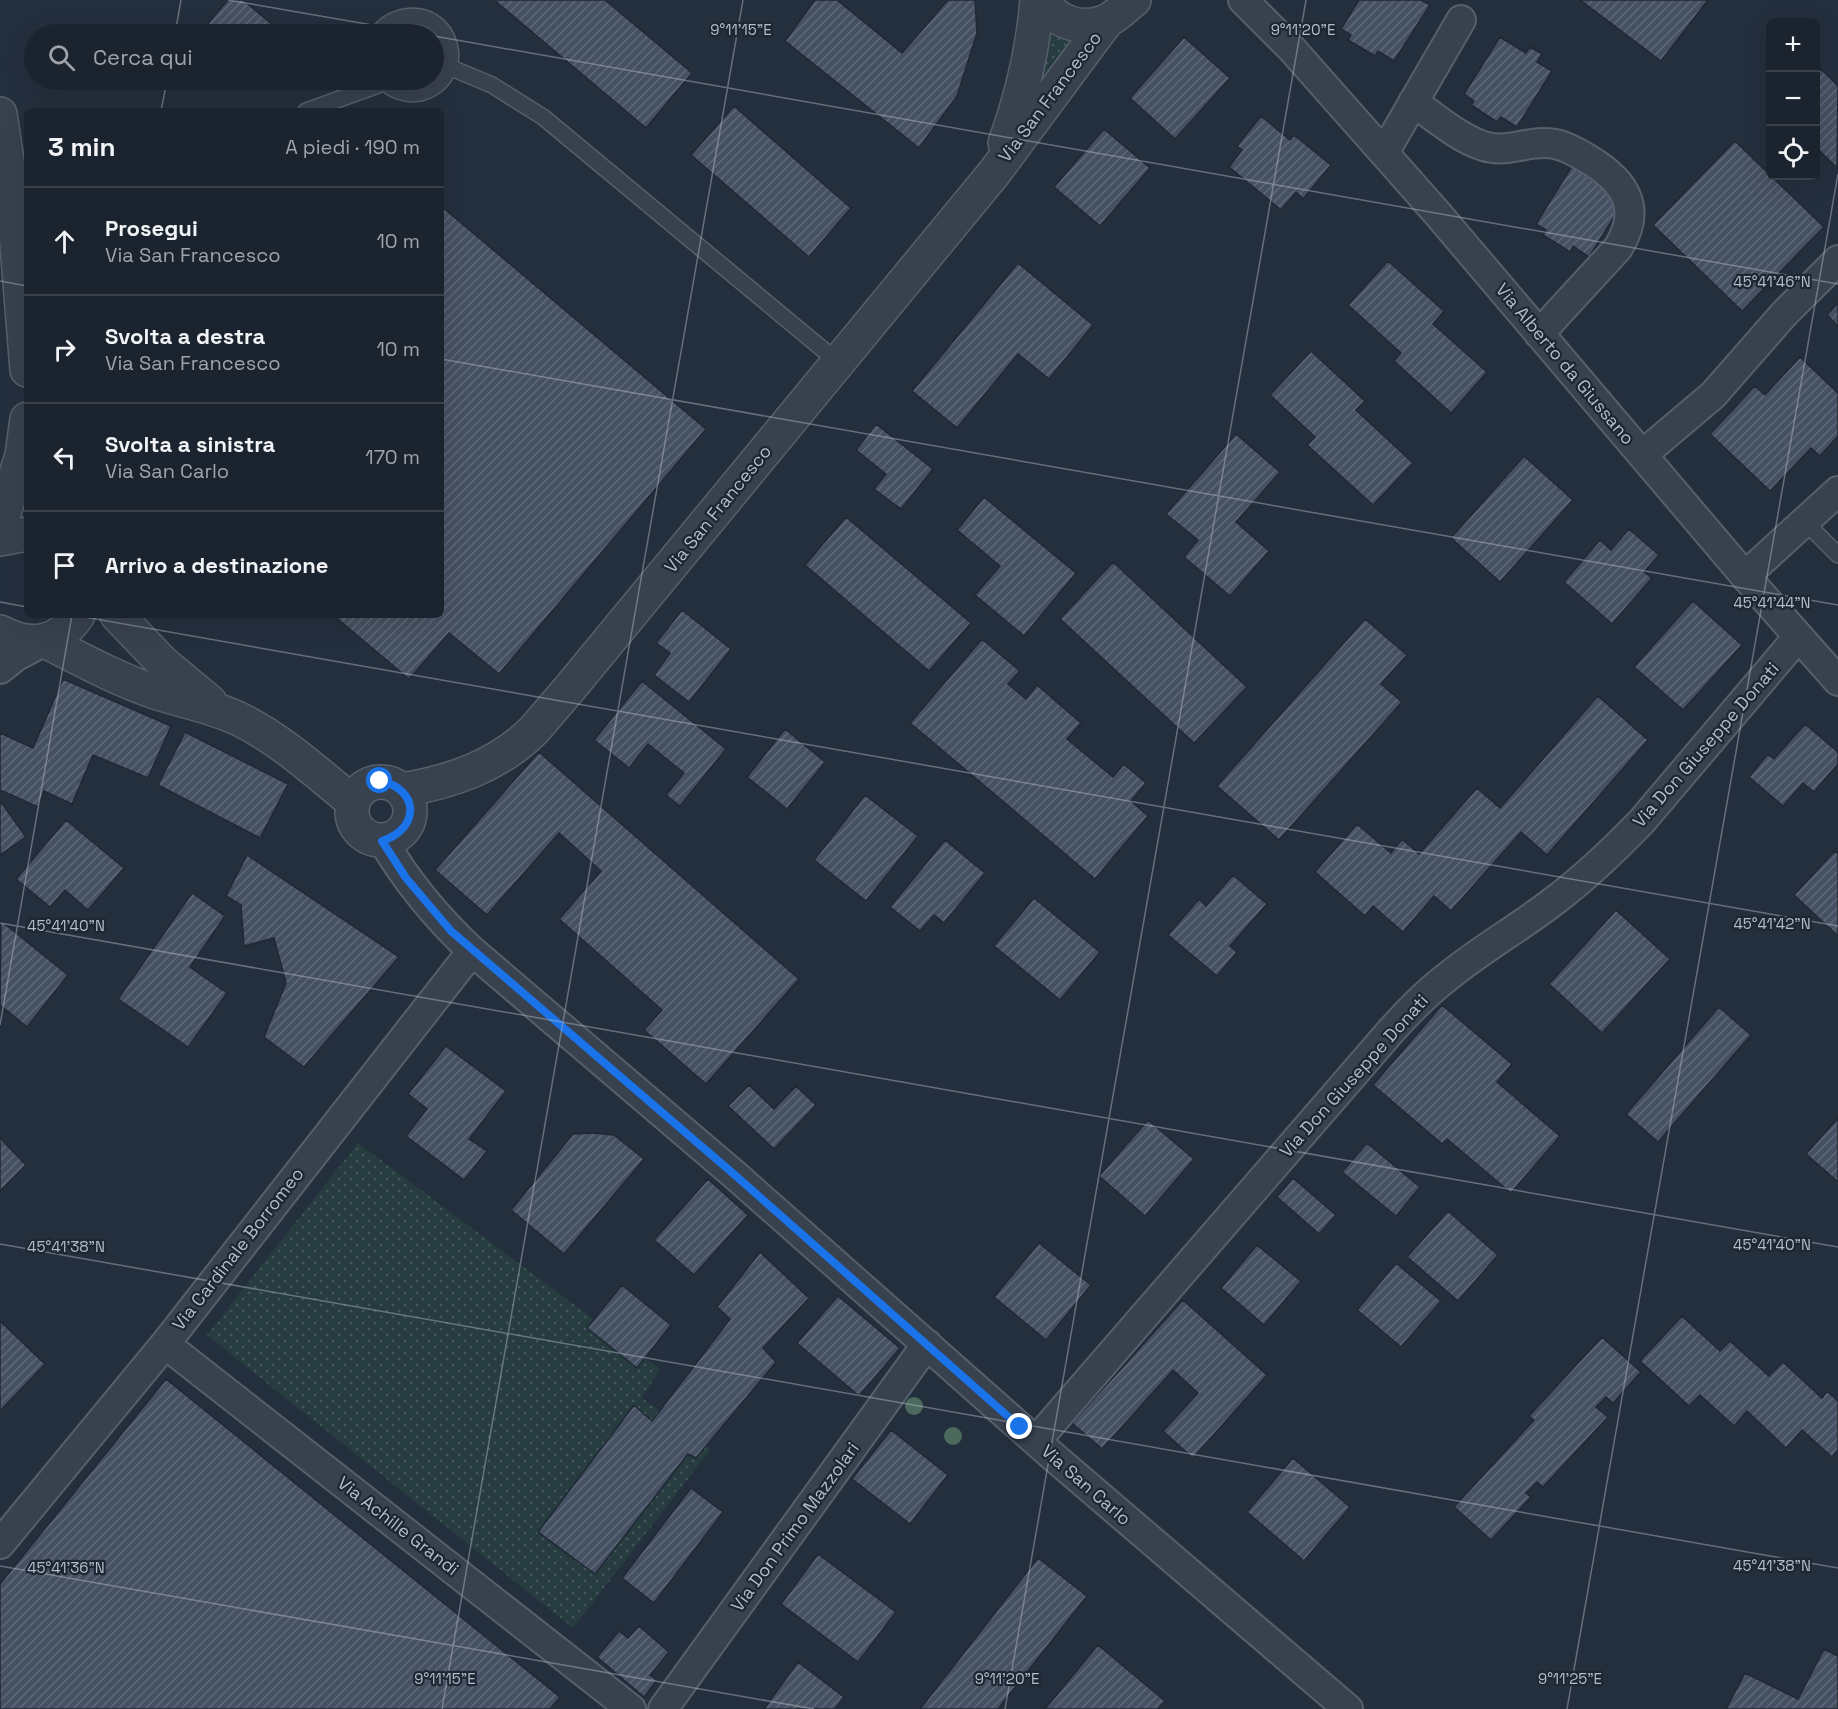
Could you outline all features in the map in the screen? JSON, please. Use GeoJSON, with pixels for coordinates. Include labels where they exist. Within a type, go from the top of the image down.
{"type":"FeatureCollection","features":[{"type":"Feature","properties":{"kind":"street","name":"Via San Francesco"},"geometry":{"type":"LineString","coordinates":[[994,173],[1026,76],[1032,45],[1036,0]]}},
{"type":"Feature","properties":{"kind":"street"},"geometry":{"type":"LineString","coordinates":[[1043,0],[1056,17],[1073,25],[1090,26],[1123,7]]}},
{"type":"Feature","properties":{"kind":"street","name":"Via Alberto da Giussano"},"geometry":{"type":"LineString","coordinates":[[1242,0],[1291,48],[1384,153],[1745,576],[1838,681]]}},
{"type":"Feature","properties":{"kind":"street","name":"Via Alberto da Giussano"},"geometry":{"type":"LineString","coordinates":[[1270,0],[1272,12],[1291,48]]}},
{"type":"Feature","properties":{"kind":"street","name":"Via San Francesco"},"geometry":{"type":"LineString","coordinates":[[352,802],[358,791],[368,784],[380,781],[392,783],[402,790],[444,782],[468,774],[495,760],[533,731],[994,173],[1123,7]]}},
{"type":"Feature","properties":{"kind":"street"},"geometry":{"type":"LineString","coordinates":[[1384,153],[1461,20]]}},
{"type":"Feature","properties":{"kind":"street"},"geometry":{"type":"LineString","coordinates":[[1413,102],[1466,138],[1484,146],[1499,150],[1540,143],[1554,144],[1572,150],[1609,172],[1626,195],[1630,210],[1628,226],[1618,248],[1539,334]]}},
{"type":"Feature","properties":{"kind":"street"},"geometry":{"type":"LineString","coordinates":[[0,114],[14,209],[24,333]]}},
{"type":"Feature","properties":{"kind":"street"},"geometry":{"type":"LineString","coordinates":[[1642,455],[1713,396],[1784,314],[1838,260]]}},
{"type":"Feature","properties":{"kind":"street"},"geometry":{"type":"LineString","coordinates":[[7,537],[24,440]]}},
{"type":"Feature","properties":{"kind":"street"},"geometry":{"type":"LineString","coordinates":[[1745,576],[1838,491]]}},
{"type":"Feature","properties":{"kind":"street"},"geometry":{"type":"LineString","coordinates":[[0,669],[15,657],[63,633],[76,618]]}},
{"type":"Feature","properties":{"kind":"street"},"geometry":{"type":"LineString","coordinates":[[120,618],[162,662],[220,710]]}},
{"type":"Feature","properties":{"kind":"street"},"geometry":{"type":"LineString","coordinates":[[0,632],[14,639],[29,642],[45,641],[156,692],[220,710],[263,732],[284,746],[352,802],[353,821],[364,836],[382,841],[395,837],[405,827],[410,815],[409,802],[402,790]]}},
{"type":"Feature","properties":{"kind":"street","name":"Via Don Giuseppe Donati"},"geometry":{"type":"LineString","coordinates":[[1036,1441],[1414,1005],[1447,977],[1553,902],[1616,848],[1642,821],[1798,636]]}},
{"type":"Feature","properties":{"kind":"street","name":"Via San Carlo"},"geometry":{"type":"LineString","coordinates":[[382,841],[397,865],[428,905],[472,951],[727,1169],[1036,1441],[1348,1709]]}},
{"type":"Feature","properties":{"kind":"street","name":"Via Cardinale Borromeo"},"geometry":{"type":"LineString","coordinates":[[0,1544],[165,1344],[472,951]]}},
{"type":"Feature","properties":{"kind":"street","name":"Via Achille Grandi"},"geometry":{"type":"LineString","coordinates":[[165,1344],[632,1709]]}},
{"type":"Feature","properties":{"kind":"street","name":"Via Don Primo Mazzolari"},"geometry":{"type":"LineString","coordinates":[[663,1709],[927,1344]]}},
{"type":"Feature","properties":{"kind":"lane"},"geometry":{"type":"LineString","coordinates":[[387,24],[392,20],[412,15],[425,18],[435,24]]}},
{"type":"Feature","properties":{"kind":"lane"},"geometry":{"type":"LineString","coordinates":[[444,33],[451,54],[449,67],[444,76]]}},
{"type":"Feature","properties":{"kind":"lane"},"geometry":{"type":"LineString","coordinates":[[449,67],[492,85],[543,117],[837,362]]}},
{"type":"Feature","properties":{"kind":"lane"},"geometry":{"type":"LineString","coordinates":[[314,108],[360,90]]}},
{"type":"Feature","properties":{"kind":"lane"},"geometry":{"type":"LineString","coordinates":[[397,90],[417,94],[427,90]]}},
{"type":"Feature","properties":{"kind":"lane"},"geometry":{"type":"LineString","coordinates":[[1806,522],[1838,555]]}},
{"type":"Feature","properties":{"kind":"green space"},"geometry":{"type":"Polygon","coordinates":[[[1045,24],[1083,36],[1024,111],[1045,24]]]}},
{"type":"Feature","properties":{"kind":"green space"},"geometry":{"type":"Polygon","coordinates":[[[358,1143],[660,1369],[642,1398],[711,1449],[573,1628],[207,1335],[358,1143]]]}},
{"type":"Feature","properties":{"kind":"building"},"geometry":{"type":"Polygon","coordinates":[[[228,0],[243,0],[272,24],[208,24],[228,0]]]}},
{"type":"Feature","properties":{"kind":"building"},"geometry":{"type":"Polygon","coordinates":[[[494,0],[605,0],[692,73],[646,128],[494,0]]]}},
{"type":"Feature","properties":{"kind":"building"},"geometry":{"type":"Polygon","coordinates":[[[815,0],[837,0],[902,53],[948,0],[975,0],[977,33],[957,96],[919,148],[785,41],[815,0]]]}},
{"type":"Feature","properties":{"kind":"building"},"geometry":{"type":"Polygon","coordinates":[[[1359,0],[1421,0],[1430,5],[1394,61],[1378,51],[1375,56],[1348,40],[1351,35],[1341,29],[1359,0]]]}},
{"type":"Feature","properties":{"kind":"building"},"geometry":{"type":"Polygon","coordinates":[[[1580,0],[1708,0],[1661,61],[1580,0]]]}},
{"type":"Feature","properties":{"kind":"building"},"geometry":{"type":"Polygon","coordinates":[[[1184,37],[1230,78],[1175,139],[1130,98],[1184,37]]]}},
{"type":"Feature","properties":{"kind":"building"},"geometry":{"type":"Polygon","coordinates":[[[1500,37],[1526,53],[1530,47],[1542,54],[1537,62],[1552,71],[1517,127],[1501,117],[1497,122],[1471,105],[1474,101],[1464,94],[1500,37]]]}},
{"type":"Feature","properties":{"kind":"building"},"geometry":{"type":"Polygon","coordinates":[[[1820,70],[1838,86],[1837,168],[1820,151],[1820,70]]]}},
{"type":"Feature","properties":{"kind":"building"},"geometry":{"type":"Polygon","coordinates":[[[734,106],[851,208],[809,257],[691,155],[734,106]]]}},
{"type":"Feature","properties":{"kind":"building"},"geometry":{"type":"Polygon","coordinates":[[[1261,116],[1290,140],[1294,135],[1331,165],[1303,199],[1296,192],[1281,210],[1229,167],[1242,150],[1237,146],[1261,116]]]}},
{"type":"Feature","properties":{"kind":"building"},"geometry":{"type":"Polygon","coordinates":[[[1104,129],[1150,168],[1100,226],[1054,187],[1104,129]]]}},
{"type":"Feature","properties":{"kind":"building"},"geometry":{"type":"Polygon","coordinates":[[[1735,141],[1766,171],[1766,180],[1775,180],[1824,227],[1742,311],[1653,225],[1735,141]]]}},
{"type":"Feature","properties":{"kind":"building"},"geometry":{"type":"Polygon","coordinates":[[[1572,166],[1624,201],[1589,257],[1573,246],[1570,252],[1543,235],[1546,230],[1536,224],[1572,166]]]}},
{"type":"Feature","properties":{"kind":"building"},"geometry":{"type":"Polygon","coordinates":[[[444,209],[706,429],[499,674],[449,633],[409,679],[337,618],[444,618],[444,209]]]}},
{"type":"Feature","properties":{"kind":"building"},"geometry":{"type":"Polygon","coordinates":[[[1388,261],[1444,311],[1433,324],[1487,372],[1451,413],[1394,361],[1401,353],[1348,305],[1388,261]]]}},
{"type":"Feature","properties":{"kind":"building"},"geometry":{"type":"Polygon","coordinates":[[[1018,263],[1093,325],[1049,379],[1018,354],[957,428],[912,391],[1018,263]]]}},
{"type":"Feature","properties":{"kind":"building"},"geometry":{"type":"Polygon","coordinates":[[[1838,303],[1838,326],[1827,315],[1838,303]]]}},
{"type":"Feature","properties":{"kind":"building"},"geometry":{"type":"Polygon","coordinates":[[[1311,351],[1365,401],[1356,410],[1413,463],[1373,505],[1307,445],[1315,437],[1270,395],[1311,351]]]}},
{"type":"Feature","properties":{"kind":"building"},"geometry":{"type":"Polygon","coordinates":[[[1800,357],[1838,393],[1838,436],[1820,456],[1811,448],[1770,491],[1710,434],[1755,386],[1765,395],[1800,357]]]}},
{"type":"Feature","properties":{"kind":"building"},"geometry":{"type":"Polygon","coordinates":[[[876,424],[933,469],[901,509],[874,489],[886,474],[856,450],[876,424]]]}},
{"type":"Feature","properties":{"kind":"building"},"geometry":{"type":"Polygon","coordinates":[[[1236,434],[1280,472],[1236,522],[1269,551],[1230,596],[1184,557],[1198,540],[1166,514],[1236,434]]]}},
{"type":"Feature","properties":{"kind":"building"},"geometry":{"type":"Polygon","coordinates":[[[1524,456],[1573,500],[1500,582],[1451,538],[1524,456]]]}},
{"type":"Feature","properties":{"kind":"building"},"geometry":{"type":"Polygon","coordinates":[[[984,497],[1076,573],[1024,636],[975,595],[1000,566],[957,530],[984,497]]]}},
{"type":"Feature","properties":{"kind":"building"},"geometry":{"type":"Polygon","coordinates":[[[846,517],[971,623],[929,671],[805,565],[846,517]]]}},
{"type":"Feature","properties":{"kind":"building"},"geometry":{"type":"Polygon","coordinates":[[[1629,529],[1659,555],[1644,572],[1652,578],[1612,624],[1564,582],[1600,540],[1611,550],[1629,529]]]}},
{"type":"Feature","properties":{"kind":"building"},"geometry":{"type":"Polygon","coordinates":[[[1113,562],[1247,687],[1194,743],[1060,619],[1113,562]]]}},
{"type":"Feature","properties":{"kind":"building"},"geometry":{"type":"Polygon","coordinates":[[[1693,601],[1742,645],[1683,710],[1634,667],[1693,601]]]}},
{"type":"Feature","properties":{"kind":"building"},"geometry":{"type":"Polygon","coordinates":[[[682,610],[731,649],[689,702],[654,675],[670,653],[656,643],[682,610]]]}},
{"type":"Feature","properties":{"kind":"building"},"geometry":{"type":"Polygon","coordinates":[[[1365,619],[1407,655],[1381,684],[1402,702],[1279,840],[1217,786],[1365,619]]]}},
{"type":"Feature","properties":{"kind":"building"},"geometry":{"type":"Polygon","coordinates":[[[982,639],[1020,671],[1008,684],[1026,699],[1037,685],[1081,723],[1067,739],[1113,777],[1124,764],[1146,783],[1131,801],[1148,816],[1095,879],[910,723],[982,639]]]}},
{"type":"Feature","properties":{"kind":"building"},"geometry":{"type":"Polygon","coordinates":[[[63,679],[171,726],[148,778],[93,755],[72,804],[44,791],[38,807],[0,790],[0,733],[33,748],[63,679]]]}},
{"type":"Feature","properties":{"kind":"building"},"geometry":{"type":"Polygon","coordinates":[[[642,681],[726,749],[680,806],[666,795],[684,773],[648,744],[629,768],[594,740],[642,681]]]}},
{"type":"Feature","properties":{"kind":"building"},"geometry":{"type":"Polygon","coordinates":[[[1598,696],[1648,740],[1547,855],[1521,832],[1451,911],[1434,896],[1403,932],[1373,906],[1365,916],[1315,872],[1357,824],[1391,853],[1402,839],[1419,854],[1477,788],[1500,808],[1598,696]]]}},
{"type":"Feature","properties":{"kind":"building"},"geometry":{"type":"Polygon","coordinates":[[[1805,724],[1838,752],[1838,764],[1814,792],[1803,783],[1783,806],[1749,777],[1768,754],[1774,759],[1805,724]]]}},
{"type":"Feature","properties":{"kind":"building"},"geometry":{"type":"Polygon","coordinates":[[[785,729],[825,762],[787,809],[747,777],[785,729]]]}},
{"type":"Feature","properties":{"kind":"building"},"geometry":{"type":"Polygon","coordinates":[[[185,732],[288,784],[260,838],[158,785],[185,732]]]}},
{"type":"Feature","properties":{"kind":"building"},"geometry":{"type":"Polygon","coordinates":[[[539,752],[799,979],[706,1084],[644,1030],[662,1010],[559,919],[601,871],[559,833],[487,915],[435,870],[539,752]]]}},
{"type":"Feature","properties":{"kind":"building"},"geometry":{"type":"Polygon","coordinates":[[[865,795],[918,836],[866,901],[814,860],[865,795]]]}},
{"type":"Feature","properties":{"kind":"building"},"geometry":{"type":"Polygon","coordinates":[[[0,803],[26,837],[0,855],[0,803]]]}},
{"type":"Feature","properties":{"kind":"building"},"geometry":{"type":"Polygon","coordinates":[[[66,820],[124,868],[88,910],[65,890],[50,907],[16,879],[66,820]]]}},
{"type":"Feature","properties":{"kind":"building"},"geometry":{"type":"Polygon","coordinates":[[[945,840],[985,873],[944,923],[934,915],[920,931],[890,907],[945,840]]]}},
{"type":"Feature","properties":{"kind":"building"},"geometry":{"type":"Polygon","coordinates":[[[1835,851],[1838,854],[1838,936],[1794,895],[1835,851]]]}},
{"type":"Feature","properties":{"kind":"building"},"geometry":{"type":"Polygon","coordinates":[[[247,855],[399,957],[304,1067],[264,1037],[286,983],[274,938],[244,946],[241,905],[226,896],[247,855]]]}},
{"type":"Feature","properties":{"kind":"building"},"geometry":{"type":"Polygon","coordinates":[[[1233,875],[1267,904],[1230,946],[1237,952],[1217,976],[1168,935],[1199,899],[1206,906],[1233,875]]]}},
{"type":"Feature","properties":{"kind":"building"},"geometry":{"type":"Polygon","coordinates":[[[192,893],[225,916],[190,967],[227,993],[188,1047],[118,999],[192,893]]]}},
{"type":"Feature","properties":{"kind":"building"},"geometry":{"type":"Polygon","coordinates":[[[1034,898],[1100,952],[1060,1000],[994,946],[1034,898]]]}},
{"type":"Feature","properties":{"kind":"building"},"geometry":{"type":"Polygon","coordinates":[[[1616,910],[1670,959],[1602,1033],[1549,984],[1616,910]]]}},
{"type":"Feature","properties":{"kind":"building"},"geometry":{"type":"Polygon","coordinates":[[[1,921],[68,975],[27,1027],[0,1005],[1,921]]]}},
{"type":"Feature","properties":{"kind":"building"},"geometry":{"type":"Polygon","coordinates":[[[1442,1005],[1512,1064],[1497,1082],[1560,1136],[1511,1193],[1447,1139],[1442,1144],[1373,1085],[1442,1005]]]}},
{"type":"Feature","properties":{"kind":"building"},"geometry":{"type":"Polygon","coordinates":[[[1719,1007],[1751,1035],[1658,1142],[1626,1114],[1719,1007]]]}},
{"type":"Feature","properties":{"kind":"building"},"geometry":{"type":"Polygon","coordinates":[[[446,1046],[506,1091],[469,1139],[487,1151],[464,1180],[406,1136],[427,1109],[408,1094],[446,1046]]]}},
{"type":"Feature","properties":{"kind":"building"},"geometry":{"type":"Polygon","coordinates":[[[749,1085],[774,1109],[796,1086],[816,1105],[774,1149],[728,1106],[749,1085]]]}},
{"type":"Feature","properties":{"kind":"building"},"geometry":{"type":"Polygon","coordinates":[[[1838,1118],[1838,1182],[1806,1154],[1838,1118]]]}},
{"type":"Feature","properties":{"kind":"building"},"geometry":{"type":"Polygon","coordinates":[[[1148,1120],[1194,1159],[1145,1216],[1099,1176],[1148,1120]]]}},
{"type":"Feature","properties":{"kind":"building"},"geometry":{"type":"Polygon","coordinates":[[[573,1134],[614,1135],[644,1159],[564,1254],[511,1210],[573,1134]]]}},
{"type":"Feature","properties":{"kind":"building"},"geometry":{"type":"Polygon","coordinates":[[[0,1138],[26,1165],[0,1191],[0,1138]]]}},
{"type":"Feature","properties":{"kind":"building"},"geometry":{"type":"Polygon","coordinates":[[[1367,1143],[1420,1187],[1396,1216],[1342,1172],[1367,1143]]]}},
{"type":"Feature","properties":{"kind":"building"},"geometry":{"type":"Polygon","coordinates":[[[1293,1178],[1336,1215],[1319,1234],[1277,1197],[1293,1178]]]}},
{"type":"Feature","properties":{"kind":"building"},"geometry":{"type":"Polygon","coordinates":[[[708,1179],[748,1215],[694,1275],[654,1240],[708,1179]]]}},
{"type":"Feature","properties":{"kind":"building"},"geometry":{"type":"Polygon","coordinates":[[[1448,1211],[1498,1255],[1458,1301],[1407,1257],[1448,1211]]]}},
{"type":"Feature","properties":{"kind":"building"},"geometry":{"type":"Polygon","coordinates":[[[1039,1243],[1091,1285],[1046,1340],[994,1297],[1039,1243]]]}},
{"type":"Feature","properties":{"kind":"building"},"geometry":{"type":"Polygon","coordinates":[[[1257,1245],[1301,1281],[1264,1325],[1221,1288],[1257,1245]]]}},
{"type":"Feature","properties":{"kind":"building"},"geometry":{"type":"Polygon","coordinates":[[[760,1252],[809,1298],[763,1348],[776,1362],[696,1458],[688,1454],[595,1574],[538,1532],[634,1405],[652,1421],[730,1319],[717,1307],[760,1252]]]}},
{"type":"Feature","properties":{"kind":"building"},"geometry":{"type":"Polygon","coordinates":[[[1396,1263],[1441,1301],[1401,1347],[1357,1310],[1396,1263]]]}},
{"type":"Feature","properties":{"kind":"building"},"geometry":{"type":"Polygon","coordinates":[[[622,1285],[671,1325],[637,1368],[587,1328],[622,1285]]]}},
{"type":"Feature","properties":{"kind":"building"},"geometry":{"type":"Polygon","coordinates":[[[838,1296],[900,1348],[859,1396],[797,1343],[838,1296]]]}},
{"type":"Feature","properties":{"kind":"building"},"geometry":{"type":"Polygon","coordinates":[[[1183,1300],[1267,1375],[1193,1458],[1163,1431],[1198,1393],[1173,1370],[1102,1449],[1072,1423],[1183,1300]]]}},
{"type":"Feature","properties":{"kind":"building"},"geometry":{"type":"Polygon","coordinates":[[[1682,1316],[1720,1351],[1730,1341],[1769,1376],[1783,1362],[1822,1398],[1827,1391],[1838,1401],[1838,1450],[1832,1457],[1802,1430],[1786,1448],[1747,1411],[1734,1426],[1700,1395],[1689,1406],[1640,1361],[1682,1316]]]}},
{"type":"Feature","properties":{"kind":"building"},"geometry":{"type":"Polygon","coordinates":[[[0,1321],[45,1364],[0,1411],[0,1321]]]}},
{"type":"Feature","properties":{"kind":"building"},"geometry":{"type":"Polygon","coordinates":[[[1602,1337],[1641,1372],[1613,1403],[1606,1397],[1596,1407],[1608,1417],[1543,1487],[1537,1482],[1526,1493],[1531,1497],[1491,1540],[1454,1507],[1534,1420],[1529,1416],[1602,1337]]]}},
{"type":"Feature","properties":{"kind":"building"},"geometry":{"type":"Polygon","coordinates":[[[166,1379],[560,1697],[550,1709],[0,1709],[0,1584],[166,1379]]]}},
{"type":"Feature","properties":{"kind":"building"},"geometry":{"type":"Polygon","coordinates":[[[891,1430],[948,1475],[910,1524],[852,1479],[891,1430]]]}},
{"type":"Feature","properties":{"kind":"building"},"geometry":{"type":"Polygon","coordinates":[[[1293,1458],[1350,1507],[1304,1561],[1247,1512],[1293,1458]]]}},
{"type":"Feature","properties":{"kind":"building"},"geometry":{"type":"Polygon","coordinates":[[[691,1488],[723,1512],[654,1603],[622,1578],[691,1488]]]}},
{"type":"Feature","properties":{"kind":"building"},"geometry":{"type":"Polygon","coordinates":[[[818,1554],[896,1612],[858,1662],[781,1604],[818,1554]]]}},
{"type":"Feature","properties":{"kind":"building"},"geometry":{"type":"Polygon","coordinates":[[[1038,1558],[1087,1596],[998,1709],[920,1709],[1038,1558]]]}},
{"type":"Feature","properties":{"kind":"building"},"geometry":{"type":"Polygon","coordinates":[[[639,1626],[669,1652],[650,1675],[657,1680],[644,1697],[597,1657],[619,1631],[628,1638],[639,1626]]]}},
{"type":"Feature","properties":{"kind":"building"},"geometry":{"type":"Polygon","coordinates":[[[1098,1645],[1165,1701],[1158,1709],[1045,1709],[1098,1645]]]}},
{"type":"Feature","properties":{"kind":"building"},"geometry":{"type":"Polygon","coordinates":[[[1824,1649],[1838,1656],[1838,1709],[1726,1709],[1745,1673],[1798,1699],[1824,1649]]]}},
{"type":"Feature","properties":{"kind":"building"},"geometry":{"type":"Polygon","coordinates":[[[798,1662],[844,1697],[835,1709],[764,1709],[798,1662]]]}},
{"type":"Feature","properties":{"kind":"route"},"geometry":{"type":"LineString","coordinates":[[380,781],[392,783],[402,790],[409,802],[410,815],[405,827],[395,837],[382,841],[406,878],[451,931],[736,1176],[1020,1427]]}}]}
